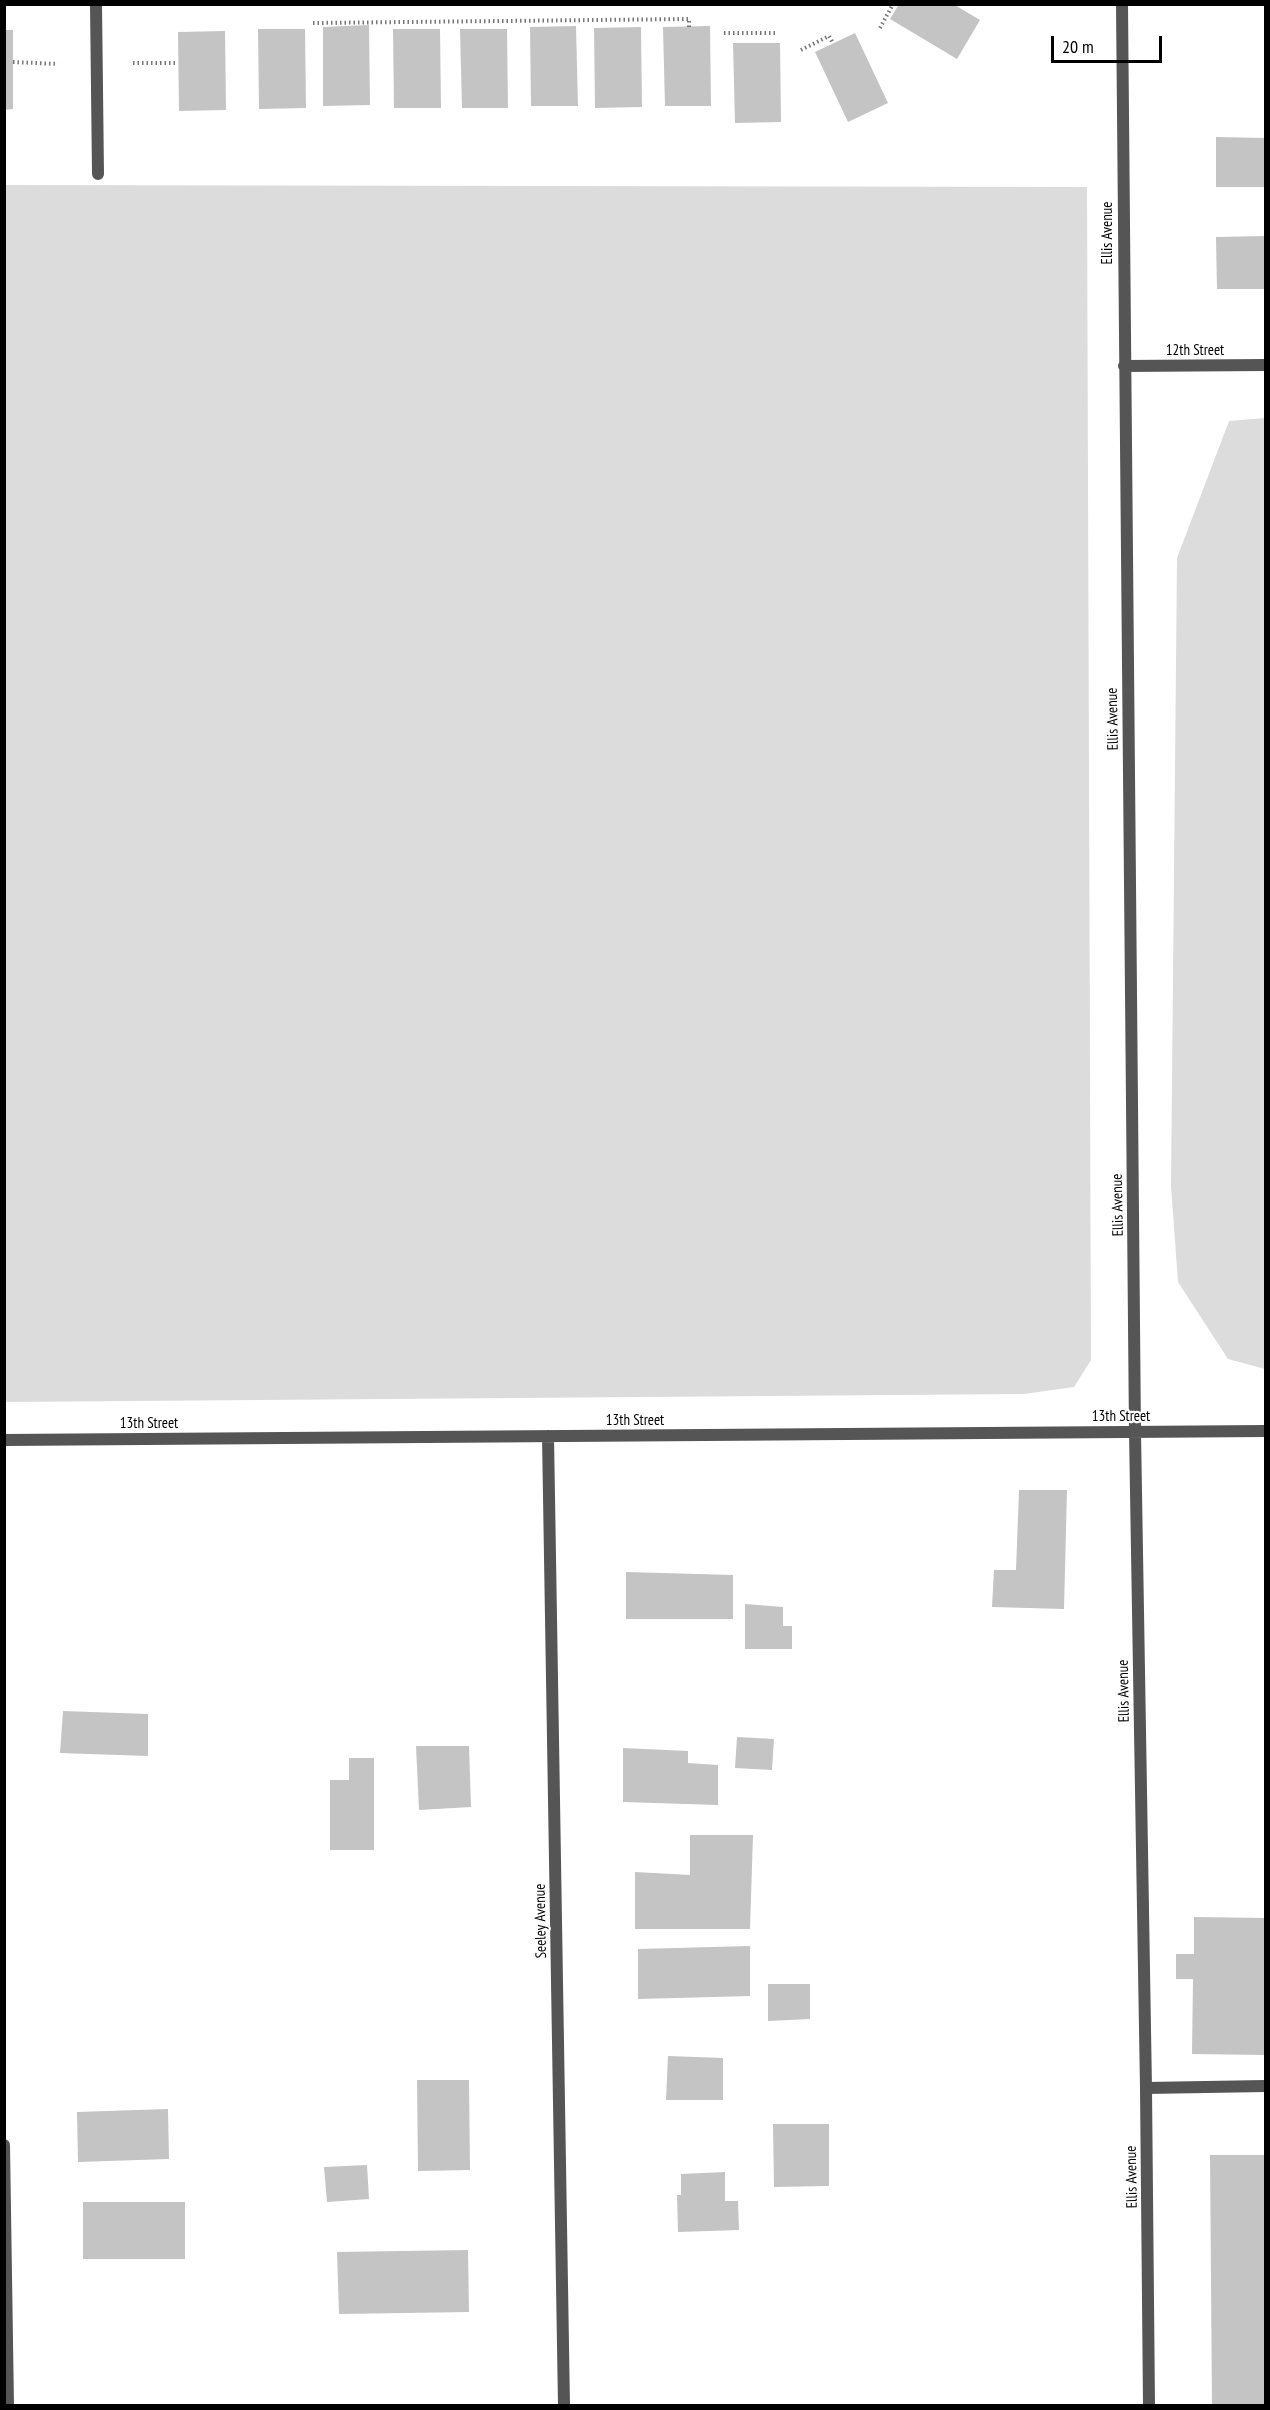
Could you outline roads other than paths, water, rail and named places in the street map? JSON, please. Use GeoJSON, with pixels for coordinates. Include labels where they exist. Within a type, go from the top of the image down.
{"type":"FeatureCollection","features":[{"type":"Feature","properties":{"kind":"street"},"geometry":{"type":"LineString","coordinates":[[96,4],[98,174]]}},
{"type":"Feature","properties":{"kind":"street","name":"Ellis Avenue"},"geometry":{"type":"LineString","coordinates":[[1122,4],[1135,1432],[1149,2406]]}},
{"type":"Feature","properties":{"kind":"street","name":"12th Street"},"geometry":{"type":"LineString","coordinates":[[1124,366],[1266,366]]}},
{"type":"Feature","properties":{"kind":"street","name":"13th Street"},"geometry":{"type":"LineString","coordinates":[[4,1440],[1266,1431]]}},
{"type":"Feature","properties":{"kind":"street","name":"Seeley Avenue"},"geometry":{"type":"LineString","coordinates":[[548,1436],[564,2406]]}},
{"type":"Feature","properties":{"kind":"street"},"geometry":{"type":"LineString","coordinates":[[1146,2088],[1266,2086]]}},
{"type":"Feature","properties":{"kind":"street"},"geometry":{"type":"LineString","coordinates":[[4,2145],[8,2406]]}}]}
